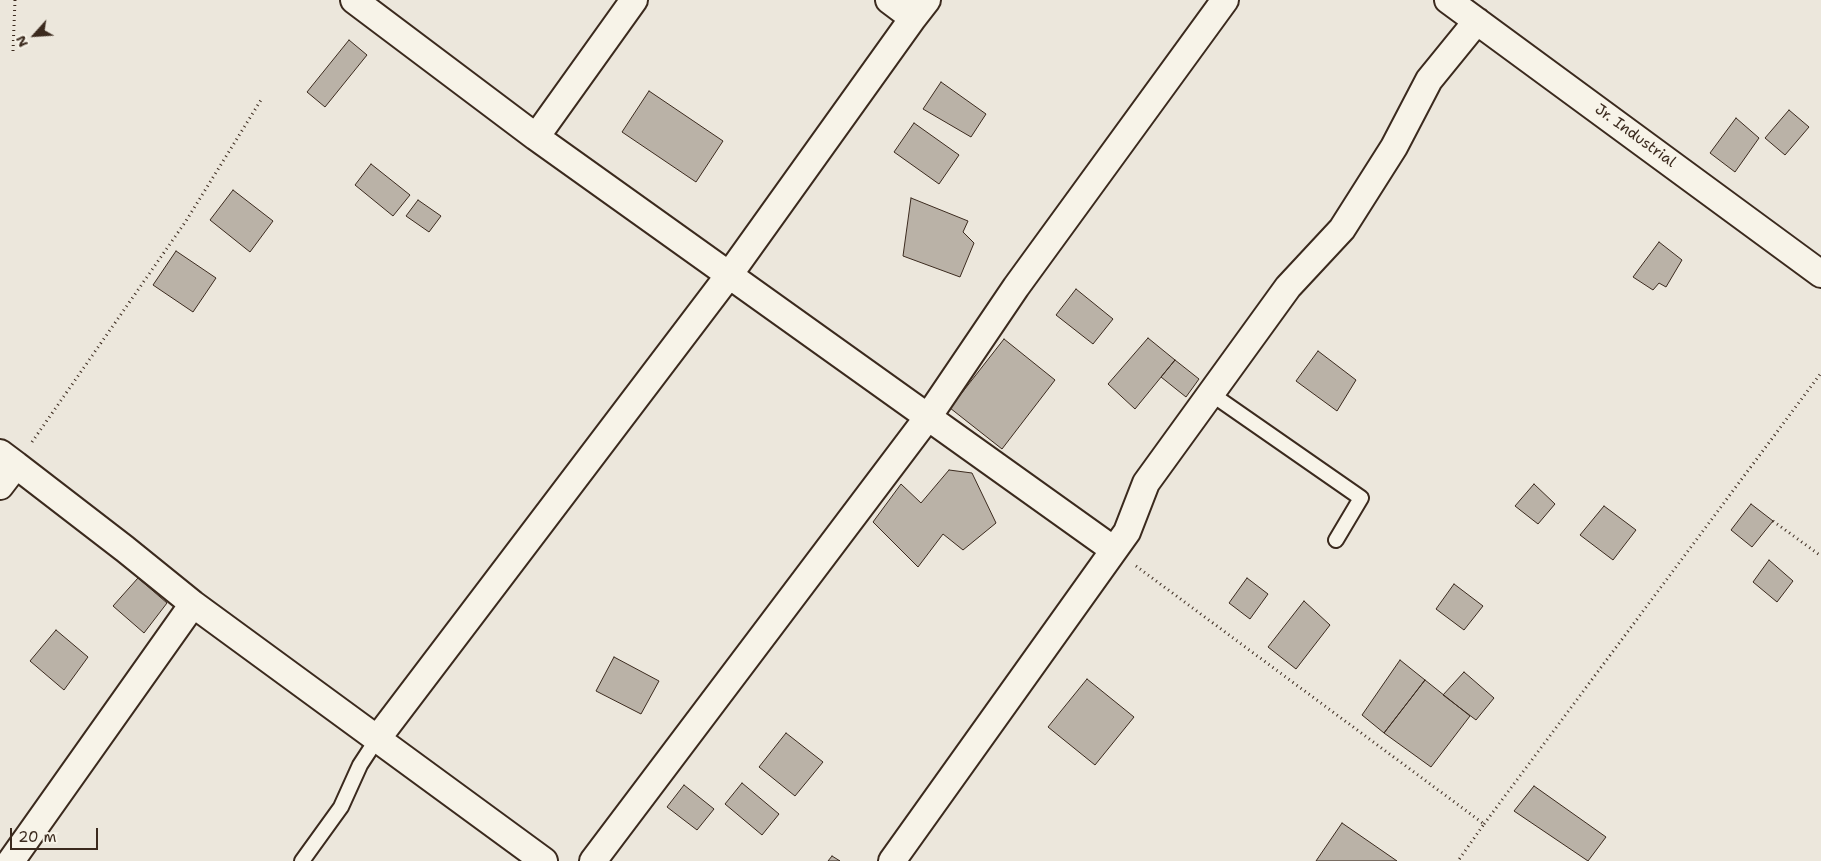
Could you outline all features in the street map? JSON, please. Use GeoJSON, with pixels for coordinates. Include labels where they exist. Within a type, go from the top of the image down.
{"type":"FeatureCollection","features":[{"type":"Feature","properties":{"kind":"street"},"geometry":{"type":"LineString","coordinates":[[354,0],[536,137],[1114,550]]}},
{"type":"Feature","properties":{"kind":"street"},"geometry":{"type":"LineString","coordinates":[[536,137],[634,0]]}},
{"type":"Feature","properties":{"kind":"street"},"geometry":{"type":"LineString","coordinates":[[377,739],[729,274],[920,9],[889,0]]}},
{"type":"Feature","properties":{"kind":"street"},"geometry":{"type":"LineString","coordinates":[[593,861],[928,417],[1016,287],[1225,0]]}},
{"type":"Feature","properties":{"kind":"street","name":"Jr. Industrial"},"geometry":{"type":"LineString","coordinates":[[1448,0],[1821,274]]}},
{"type":"Feature","properties":{"kind":"street"},"geometry":{"type":"LineString","coordinates":[[892,861],[1128,532],[1146,483],[1210,393],[1288,287],[1342,229],[1394,147],[1429,80],[1477,21]]}},
{"type":"Feature","properties":{"kind":"street"},"geometry":{"type":"LineString","coordinates":[[0,486],[8,459],[193,604],[544,861]]}},
{"type":"Feature","properties":{"kind":"street"},"geometry":{"type":"LineString","coordinates":[[11,861],[193,604]]}},
{"type":"Feature","properties":{"kind":"lane"},"geometry":{"type":"LineString","coordinates":[[1210,393],[1361,498],[1336,540]]}},
{"type":"Feature","properties":{"kind":"lane"},"geometry":{"type":"LineString","coordinates":[[302,861],[341,807],[360,765],[377,739]]}},
{"type":"Feature","properties":{"kind":"path"},"geometry":{"type":"LineString","coordinates":[[12,51],[15,0]]}},
{"type":"Feature","properties":{"kind":"path"},"geometry":{"type":"LineString","coordinates":[[8,459],[186,221],[261,100]]}},
{"type":"Feature","properties":{"kind":"path"},"geometry":{"type":"LineString","coordinates":[[1458,861],[1821,373]]}},
{"type":"Feature","properties":{"kind":"path"},"geometry":{"type":"LineString","coordinates":[[1773,522],[1821,556]]}},
{"type":"Feature","properties":{"kind":"path"},"geometry":{"type":"LineString","coordinates":[[1114,550],[1484,824]]}},
{"type":"Feature","properties":{"kind":"building"},"geometry":{"type":"Polygon","coordinates":[[[349,40],[367,55],[325,107],[307,92],[349,40]]]}},
{"type":"Feature","properties":{"kind":"building"},"geometry":{"type":"Polygon","coordinates":[[[941,82],[986,114],[971,137],[923,109],[941,82]]]}},
{"type":"Feature","properties":{"kind":"building"},"geometry":{"type":"Polygon","coordinates":[[[649,91],[723,141],[696,182],[622,132],[649,91]]]}},
{"type":"Feature","properties":{"kind":"building"},"geometry":{"type":"Polygon","coordinates":[[[1789,110],[1809,127],[1785,155],[1765,138],[1789,110]]]}},
{"type":"Feature","properties":{"kind":"building"},"geometry":{"type":"Polygon","coordinates":[[[1736,118],[1759,138],[1735,172],[1710,153],[1736,118]]]}},
{"type":"Feature","properties":{"kind":"building"},"geometry":{"type":"Polygon","coordinates":[[[914,123],[959,155],[939,184],[894,152],[914,123]]]}},
{"type":"Feature","properties":{"kind":"building"},"geometry":{"type":"Polygon","coordinates":[[[371,164],[410,195],[393,216],[355,185],[371,164]]]}},
{"type":"Feature","properties":{"kind":"building"},"geometry":{"type":"Polygon","coordinates":[[[233,190],[273,221],[250,252],[210,220],[233,190]]]}},
{"type":"Feature","properties":{"kind":"building"},"geometry":{"type":"Polygon","coordinates":[[[911,198],[968,221],[963,232],[974,243],[960,277],[903,256],[911,198]]]}},
{"type":"Feature","properties":{"kind":"building"},"geometry":{"type":"Polygon","coordinates":[[[418,200],[441,216],[429,232],[406,216],[418,200]]]}},
{"type":"Feature","properties":{"kind":"building"},"geometry":{"type":"Polygon","coordinates":[[[1659,242],[1682,260],[1666,287],[1659,283],[1653,290],[1633,277],[1659,242]]]}},
{"type":"Feature","properties":{"kind":"building"},"geometry":{"type":"Polygon","coordinates":[[[176,251],[216,278],[193,312],[153,285],[176,251]]]}},
{"type":"Feature","properties":{"kind":"building"},"geometry":{"type":"Polygon","coordinates":[[[1076,289],[1113,319],[1093,344],[1056,315],[1076,289]]]}},
{"type":"Feature","properties":{"kind":"building"},"geometry":{"type":"Polygon","coordinates":[[[1148,338],[1175,360],[1135,409],[1108,384],[1148,338]]]}},
{"type":"Feature","properties":{"kind":"building"},"geometry":{"type":"Polygon","coordinates":[[[1004,339],[1055,380],[1002,449],[950,408],[1004,339]]]}},
{"type":"Feature","properties":{"kind":"building"},"geometry":{"type":"Polygon","coordinates":[[[1318,351],[1356,380],[1337,411],[1296,381],[1318,351]]]}},
{"type":"Feature","properties":{"kind":"building"},"geometry":{"type":"Polygon","coordinates":[[[1175,360],[1199,379],[1186,397],[1161,377],[1175,360]]]}},
{"type":"Feature","properties":{"kind":"building"},"geometry":{"type":"Polygon","coordinates":[[[949,470],[972,473],[996,523],[963,550],[943,534],[918,567],[873,522],[901,484],[921,503],[949,470]]]}},
{"type":"Feature","properties":{"kind":"building"},"geometry":{"type":"Polygon","coordinates":[[[1534,484],[1555,504],[1538,524],[1515,506],[1534,484]]]}},
{"type":"Feature","properties":{"kind":"building"},"geometry":{"type":"Polygon","coordinates":[[[1751,504],[1773,521],[1752,547],[1731,530],[1751,504]]]}},
{"type":"Feature","properties":{"kind":"building"},"geometry":{"type":"Polygon","coordinates":[[[1604,506],[1636,530],[1613,560],[1580,535],[1604,506]]]}},
{"type":"Feature","properties":{"kind":"building"},"geometry":{"type":"Polygon","coordinates":[[[1769,560],[1793,581],[1777,602],[1753,582],[1769,560]]]}},
{"type":"Feature","properties":{"kind":"building"},"geometry":{"type":"Polygon","coordinates":[[[138,578],[167,603],[144,633],[113,606],[138,578]]]}},
{"type":"Feature","properties":{"kind":"building"},"geometry":{"type":"Polygon","coordinates":[[[1247,578],[1268,594],[1250,619],[1229,603],[1247,578]]]}},
{"type":"Feature","properties":{"kind":"building"},"geometry":{"type":"Polygon","coordinates":[[[1454,584],[1483,606],[1464,630],[1436,609],[1454,584]]]}},
{"type":"Feature","properties":{"kind":"building"},"geometry":{"type":"Polygon","coordinates":[[[1304,601],[1330,625],[1296,669],[1268,647],[1304,601]]]}},
{"type":"Feature","properties":{"kind":"building"},"geometry":{"type":"Polygon","coordinates":[[[56,630],[88,657],[64,690],[30,661],[56,630]]]}},
{"type":"Feature","properties":{"kind":"building"},"geometry":{"type":"Polygon","coordinates":[[[614,657],[659,681],[641,714],[596,691],[614,657]]]}},
{"type":"Feature","properties":{"kind":"building"},"geometry":{"type":"Polygon","coordinates":[[[1400,660],[1425,680],[1384,733],[1362,715],[1400,660]]]}},
{"type":"Feature","properties":{"kind":"building"},"geometry":{"type":"Polygon","coordinates":[[[1464,672],[1494,698],[1476,720],[1443,695],[1464,672]]]}},
{"type":"Feature","properties":{"kind":"building"},"geometry":{"type":"Polygon","coordinates":[[[1087,679],[1134,717],[1095,765],[1048,727],[1087,679]]]}},
{"type":"Feature","properties":{"kind":"building"},"geometry":{"type":"Polygon","coordinates":[[[1425,680],[1470,716],[1431,767],[1384,733],[1425,680]]]}},
{"type":"Feature","properties":{"kind":"building"},"geometry":{"type":"Polygon","coordinates":[[[786,733],[823,762],[795,796],[759,767],[786,733]]]}},
{"type":"Feature","properties":{"kind":"building"},"geometry":{"type":"Polygon","coordinates":[[[742,783],[779,814],[762,835],[725,804],[742,783]]]}},
{"type":"Feature","properties":{"kind":"building"},"geometry":{"type":"Polygon","coordinates":[[[684,785],[714,809],[697,830],[667,807],[684,785]]]}},
{"type":"Feature","properties":{"kind":"building"},"geometry":{"type":"Polygon","coordinates":[[[1534,786],[1606,837],[1588,861],[1514,811],[1534,786]]]}},
{"type":"Feature","properties":{"kind":"building"},"geometry":{"type":"Polygon","coordinates":[[[1342,823],[1397,861],[1316,861],[1342,823]]]}},
{"type":"Feature","properties":{"kind":"building"},"geometry":{"type":"Polygon","coordinates":[[[832,856],[840,861],[828,861],[832,856]]]}}]}
